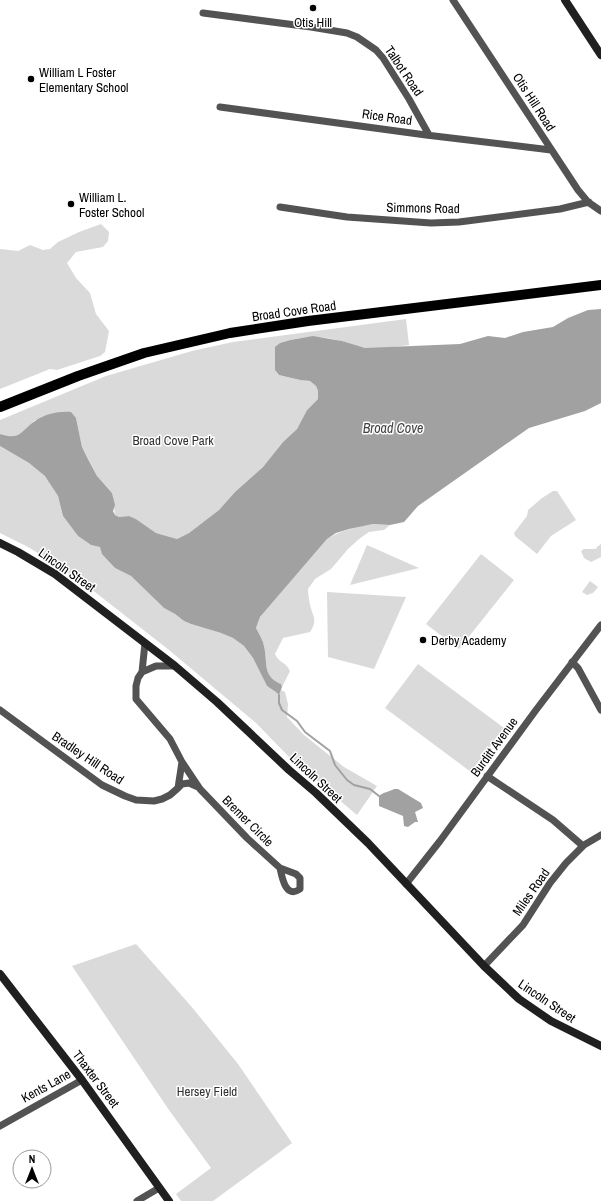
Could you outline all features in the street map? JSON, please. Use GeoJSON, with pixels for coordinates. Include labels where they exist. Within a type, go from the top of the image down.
{"type":"FeatureCollection","features":[{"type":"Feature","properties":{"kind":"main road"},"geometry":{"type":"LineString","coordinates":[[565,0],[601,55]]}},
{"type":"Feature","properties":{"kind":"main road","name":"Broad Cove Road"},"geometry":{"type":"LineString","coordinates":[[0,407],[78,376],[144,353],[230,333],[308,321],[601,285]]}},
{"type":"Feature","properties":{"kind":"main road","name":"Lincoln Street"},"geometry":{"type":"LineString","coordinates":[[0,543],[55,574],[175,666],[217,702],[289,770],[316,792],[368,843],[484,966],[519,998],[536,1011],[567,1030],[601,1046]]}},
{"type":"Feature","properties":{"kind":"main road","name":"Thaxter Street"},"geometry":{"type":"LineString","coordinates":[[0,974],[82,1080],[169,1201]]}},
{"type":"Feature","properties":{"kind":"street","name":"Otis Hill Road"},"geometry":{"type":"LineString","coordinates":[[453,0],[578,190],[589,202],[601,211]]}},
{"type":"Feature","properties":{"kind":"street","name":"Talbot Road"},"geometry":{"type":"LineString","coordinates":[[203,13],[311,27],[347,33],[357,37],[371,46],[383,58],[409,99],[429,135]]}},
{"type":"Feature","properties":{"kind":"street","name":"Rice Road"},"geometry":{"type":"LineString","coordinates":[[220,107],[551,150]]}},
{"type":"Feature","properties":{"kind":"street","name":"Simmons Road"},"geometry":{"type":"LineString","coordinates":[[280,207],[347,217],[431,223],[466,221],[560,209],[589,202]]}},
{"type":"Feature","properties":{"kind":"street","name":"Burditt Avenue"},"geometry":{"type":"LineString","coordinates":[[406,884],[440,841],[601,625]]}},
{"type":"Feature","properties":{"kind":"street"},"geometry":{"type":"LineString","coordinates":[[145,643],[142,672],[136,686],[136,699],[170,739],[176,749],[182,762],[178,788]]}},
{"type":"Feature","properties":{"kind":"street"},"geometry":{"type":"LineString","coordinates":[[572,662],[578,668],[601,710]]}},
{"type":"Feature","properties":{"kind":"street"},"geometry":{"type":"LineString","coordinates":[[142,672],[156,666],[175,666]]}},
{"type":"Feature","properties":{"kind":"street","name":"Bradley Hill Road"},"geometry":{"type":"LineString","coordinates":[[0,710],[96,781],[125,796],[143,801],[154,801],[170,795],[178,788]]}},
{"type":"Feature","properties":{"kind":"street","name":"Bremer Circle"},"geometry":{"type":"LineString","coordinates":[[182,762],[200,789],[247,838],[280,868]]}},
{"type":"Feature","properties":{"kind":"street"},"geometry":{"type":"LineString","coordinates":[[487,776],[553,820],[583,846]]}},
{"type":"Feature","properties":{"kind":"street"},"geometry":{"type":"LineString","coordinates":[[178,788],[182,784],[189,783],[200,789]]}},
{"type":"Feature","properties":{"kind":"street","name":"Miles Road"},"geometry":{"type":"LineString","coordinates":[[484,966],[523,925],[550,883],[566,863],[583,846],[601,835]]}},
{"type":"Feature","properties":{"kind":"street","name":"Kents Lane"},"geometry":{"type":"LineString","coordinates":[[0,1126],[82,1080]]}},
{"type":"Feature","properties":{"kind":"street"},"geometry":{"type":"LineString","coordinates":[[137,1201],[159,1188]]}},
{"type":"Feature","properties":{"kind":"green space"},"geometry":{"type":"Polygon","coordinates":[[[101,224],[109,232],[108,241],[103,247],[76,252],[67,263],[76,278],[90,293],[96,314],[109,331],[105,352],[100,356],[57,370],[50,369],[0,389],[0,249],[18,251],[30,245],[43,250],[50,249],[58,242],[101,224]]]}},
{"type":"Feature","properties":{"kind":"green space","name":"Broad Cove Park"},"geometry":{"type":"Polygon","coordinates":[[[406,319],[409,345],[365,348],[333,339],[318,337],[295,339],[280,343],[275,352],[275,370],[279,375],[310,381],[316,386],[318,391],[318,399],[307,410],[297,429],[283,442],[263,467],[235,492],[219,510],[189,533],[177,539],[156,533],[129,516],[119,517],[115,515],[112,493],[97,476],[82,447],[76,418],[35,420],[20,434],[11,438],[0,434],[0,420],[106,376],[192,351],[233,342],[406,319]]]}},
{"type":"Feature","properties":{"kind":"green space"},"geometry":{"type":"Polygon","coordinates":[[[0,446],[29,463],[46,476],[58,496],[63,516],[78,536],[91,545],[100,547],[115,568],[131,576],[164,608],[184,621],[233,638],[244,646],[253,658],[267,686],[276,691],[279,695],[281,690],[285,692],[288,704],[287,717],[304,735],[344,767],[377,786],[357,815],[290,758],[256,723],[169,650],[86,585],[30,548],[0,533],[0,446]]]}},
{"type":"Feature","properties":{"kind":"green space"},"geometry":{"type":"Polygon","coordinates":[[[553,491],[557,491],[576,520],[551,536],[537,554],[515,536],[514,533],[527,516],[528,510],[553,491]]]}},
{"type":"Feature","properties":{"kind":"green space"},"geometry":{"type":"Polygon","coordinates":[[[373,524],[390,525],[384,530],[369,532],[359,539],[348,549],[331,569],[315,579],[308,589],[310,605],[314,618],[314,624],[310,632],[283,638],[275,654],[290,671],[282,687],[281,684],[275,681],[268,673],[263,644],[256,628],[260,617],[327,539],[349,529],[373,524]]]}},
{"type":"Feature","properties":{"kind":"green space"},"geometry":{"type":"Polygon","coordinates":[[[601,544],[601,557],[591,562],[584,558],[581,551],[584,549],[596,549],[601,544]]]}},
{"type":"Feature","properties":{"kind":"green space"},"geometry":{"type":"Polygon","coordinates":[[[367,545],[419,568],[350,585],[367,545]]]}},
{"type":"Feature","properties":{"kind":"green space"},"geometry":{"type":"Polygon","coordinates":[[[481,554],[514,580],[459,649],[426,624],[481,554]]]}},
{"type":"Feature","properties":{"kind":"green space"},"geometry":{"type":"Polygon","coordinates":[[[590,581],[598,587],[593,593],[587,595],[582,592],[590,581]]]}},
{"type":"Feature","properties":{"kind":"green space"},"geometry":{"type":"Polygon","coordinates":[[[327,592],[406,597],[374,669],[328,657],[327,592]]]}},
{"type":"Feature","properties":{"kind":"green space"},"geometry":{"type":"Polygon","coordinates":[[[418,664],[504,728],[471,772],[385,708],[418,664]]]}},
{"type":"Feature","properties":{"kind":"green space","name":"Hersey Field"},"geometry":{"type":"Polygon","coordinates":[[[136,944],[191,1006],[238,1064],[292,1143],[213,1201],[181,1201],[176,1194],[211,1168],[169,1110],[72,966],[136,944]]]}},
{"type":"Feature","properties":{"kind":"water","name":"Broad Cove"},"geometry":{"type":"Polygon","coordinates":[[[601,309],[601,403],[585,411],[529,428],[418,506],[404,522],[390,525],[373,524],[336,533],[327,539],[260,617],[256,628],[262,639],[268,673],[275,681],[281,684],[282,687],[279,695],[267,686],[253,658],[244,646],[233,638],[221,633],[184,621],[164,608],[131,576],[115,568],[102,554],[100,547],[91,545],[78,536],[63,516],[58,496],[45,476],[29,463],[0,446],[0,434],[16,436],[43,416],[62,412],[71,412],[76,418],[82,447],[89,461],[97,476],[112,493],[115,505],[113,511],[115,515],[119,517],[129,516],[156,533],[177,539],[189,533],[219,510],[235,492],[263,467],[283,442],[297,429],[307,410],[318,399],[318,391],[316,386],[310,381],[279,375],[275,370],[275,347],[280,343],[313,336],[342,341],[365,348],[460,344],[488,336],[505,338],[523,332],[553,327],[568,318],[588,310],[601,309]]]}},
{"type":"Feature","properties":{"kind":"water"},"geometry":{"type":"Polygon","coordinates":[[[394,789],[398,789],[421,803],[423,808],[415,812],[418,822],[415,822],[408,827],[404,826],[403,816],[379,806],[379,796],[394,789]]]}},
{"type":"Feature","properties":{"kind":"waterway"},"geometry":{"type":"LineString","coordinates":[[279,695],[279,703],[282,710],[297,721],[305,732],[330,751],[335,765],[347,780],[354,785],[370,789],[379,796]]}},
{"type":"Feature","properties":{"kind":"place","name":"Otis Hill"},"geometry":{"type":"Point","coordinates":[313,8]}},
{"type":"Feature","properties":{"kind":"place","name":"William L Foster Elementary School"},"geometry":{"type":"Point","coordinates":[31,79]}},
{"type":"Feature","properties":{"kind":"place","name":"William L. Foster School"},"geometry":{"type":"Point","coordinates":[71,204]}},
{"type":"Feature","properties":{"kind":"place","name":"Derby Academy"},"geometry":{"type":"Point","coordinates":[423,640]}}]}
